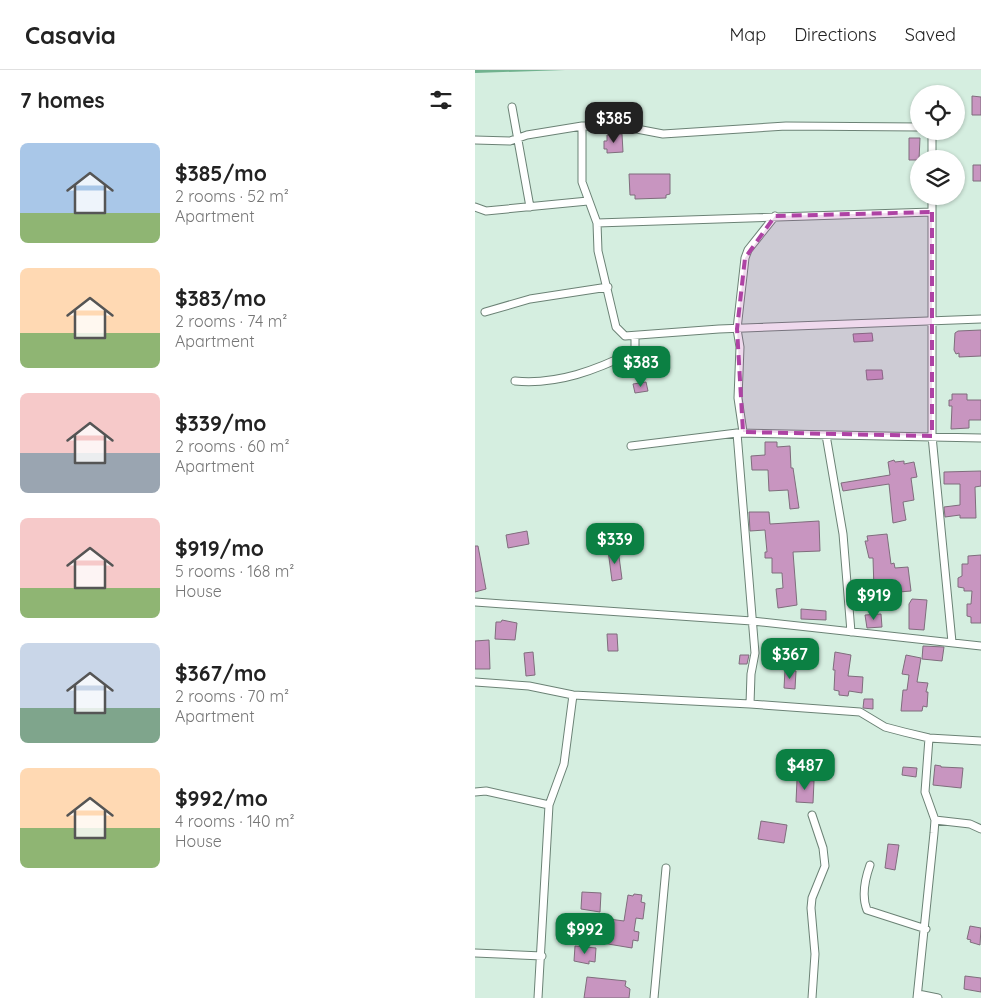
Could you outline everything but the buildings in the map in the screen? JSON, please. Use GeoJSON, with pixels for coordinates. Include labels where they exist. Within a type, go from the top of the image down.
{"type":"FeatureCollection","features":[{"type":"Feature","properties":{"kind":"street"},"geometry":{"type":"LineString","coordinates":[[512,107],[530,208]]}},
{"type":"Feature","properties":{"kind":"street"},"geometry":{"type":"LineString","coordinates":[[581,126],[583,182],[597,223],[598,251],[616,327],[625,336],[737,329],[981,319]]}},
{"type":"Feature","properties":{"kind":"street"},"geometry":{"type":"LineString","coordinates":[[475,140],[510,141],[581,126],[621,126],[663,134],[786,126],[910,127]]}},
{"type":"Feature","properties":{"kind":"street"},"geometry":{"type":"LineString","coordinates":[[475,207],[486,212],[588,201]]}},
{"type":"Feature","properties":{"kind":"street"},"geometry":{"type":"LineString","coordinates":[[932,205],[932,436],[951,642]]}},
{"type":"Feature","properties":{"kind":"street"},"geometry":{"type":"LineString","coordinates":[[597,223],[692,222],[775,216],[932,212]]}},
{"type":"Feature","properties":{"kind":"street"},"geometry":{"type":"LineString","coordinates":[[750,704],[751,674],[755,654],[738,398],[740,347],[737,329],[745,258],[748,250],[775,216]]}},
{"type":"Feature","properties":{"kind":"street"},"geometry":{"type":"LineString","coordinates":[[485,312],[530,299],[607,287]]}},
{"type":"Feature","properties":{"kind":"street"},"geometry":{"type":"LineString","coordinates":[[515,381],[552,382],[595,369],[635,351],[635,336]]}},
{"type":"Feature","properties":{"kind":"street"},"geometry":{"type":"LineString","coordinates":[[631,446],[740,432],[826,436],[981,438]]}},
{"type":"Feature","properties":{"kind":"street"},"geometry":{"type":"LineString","coordinates":[[826,436],[843,534],[851,632]]}},
{"type":"Feature","properties":{"kind":"street"},"geometry":{"type":"LineString","coordinates":[[475,602],[752,621],[981,646]]}},
{"type":"Feature","properties":{"kind":"street"},"geometry":{"type":"LineString","coordinates":[[475,682],[529,686],[573,695],[860,712],[885,727],[929,738],[981,741]]}},
{"type":"Feature","properties":{"kind":"street"},"geometry":{"type":"LineString","coordinates":[[538,998],[549,805],[563,764],[573,695]]}},
{"type":"Feature","properties":{"kind":"street"},"geometry":{"type":"LineString","coordinates":[[929,738],[925,792],[935,820],[924,918],[926,929],[917,996],[938,998]]}},
{"type":"Feature","properties":{"kind":"street"},"geometry":{"type":"LineString","coordinates":[[475,792],[486,790],[549,805]]}},
{"type":"Feature","properties":{"kind":"street"},"geometry":{"type":"LineString","coordinates":[[812,815],[823,848],[825,866],[812,898],[811,908],[815,954],[812,998]]}},
{"type":"Feature","properties":{"kind":"street"},"geometry":{"type":"LineString","coordinates":[[935,820],[970,824],[981,830]]}},
{"type":"Feature","properties":{"kind":"street"},"geometry":{"type":"LineString","coordinates":[[870,865],[864,880],[867,910],[926,929]]}},
{"type":"Feature","properties":{"kind":"street"},"geometry":{"type":"LineString","coordinates":[[653,998],[666,868]]}},
{"type":"Feature","properties":{"kind":"street"},"geometry":{"type":"LineString","coordinates":[[475,953],[541,956]]}},
{"type":"Feature","properties":{"kind":"highlighted area"},"geometry":{"type":"Polygon","coordinates":[[[932,212],[932,436],[743,432],[737,329],[745,258],[775,216],[932,212]]]}},
{"type":"Feature","properties":{"kind":"green space"},"geometry":{"type":"Polygon","coordinates":[[[475,70],[565,70],[475,73],[475,70]]]}}]}
